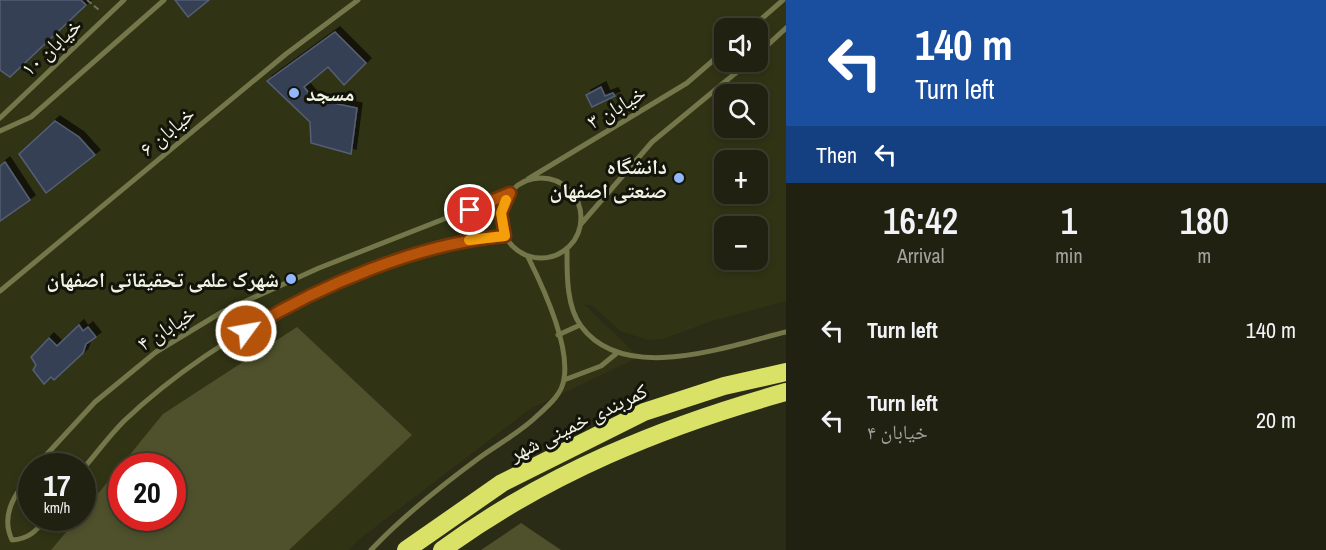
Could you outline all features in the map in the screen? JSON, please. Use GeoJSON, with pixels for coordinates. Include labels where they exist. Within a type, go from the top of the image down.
{"type":"FeatureCollection","features":[{"type":"Feature","properties":{"kind":"highway","name":"کمربندی خمینی شهر"},"geometry":{"type":"LineString","coordinates":[[406,550],[502,483],[644,412],[724,386],[786,372]]}},
{"type":"Feature","properties":{"kind":"highway","name":"کمربندی خمینی شهر"},"geometry":{"type":"LineString","coordinates":[[442,550],[509,506],[590,462],[658,432],[786,392]]}},
{"type":"Feature","properties":{"kind":"lane","name":"خیابان ۱۰"},"geometry":{"type":"LineString","coordinates":[[0,118],[124,0]]}},
{"type":"Feature","properties":{"kind":"lane"},"geometry":{"type":"LineString","coordinates":[[0,131],[31,117],[164,0]]}},
{"type":"Feature","properties":{"kind":"lane","name":"خیابان ۶"},"geometry":{"type":"LineString","coordinates":[[0,291],[286,54],[358,0]]}},
{"type":"Feature","properties":{"kind":"lane"},"geometry":{"type":"LineString","coordinates":[[762,18],[783,0]]}},
{"type":"Feature","properties":{"kind":"lane"},"geometry":{"type":"LineString","coordinates":[[768,45],[786,28]]}},
{"type":"Feature","properties":{"kind":"lane","name":"خیابان ۳"},"geometry":{"type":"LineString","coordinates":[[520,184],[687,83],[714,60]]}},
{"type":"Feature","properties":{"kind":"lane"},"geometry":{"type":"LineString","coordinates":[[528,257],[554,256],[567,249],[578,234],[581,224],[652,142],[737,72]]}},
{"type":"Feature","properties":{"kind":"lane"},"geometry":{"type":"LineString","coordinates":[[370,550],[414,509],[537,417],[560,393],[565,366],[558,335],[541,283],[528,257],[512,245],[505,236],[501,213],[510,193],[520,184],[542,178],[563,185],[578,202],[581,224]]}},
{"type":"Feature","properties":{"kind":"lane","name":"خیابان ۴"},"geometry":{"type":"LineString","coordinates":[[48,453],[95,402],[156,352],[222,312],[320,268],[510,193]]}},
{"type":"Feature","properties":{"kind":"lane"},"geometry":{"type":"LineString","coordinates":[[96,454],[124,421],[207,354],[285,307],[398,259],[475,238],[505,236]]}},
{"type":"Feature","properties":{"kind":"lane"},"geometry":{"type":"LineString","coordinates":[[567,249],[570,295],[580,325],[596,340],[617,353],[660,358],[693,355],[786,332]]}},
{"type":"Feature","properties":{"kind":"lane"},"geometry":{"type":"LineString","coordinates":[[558,335],[580,325]]}},
{"type":"Feature","properties":{"kind":"lane"},"geometry":{"type":"LineString","coordinates":[[564,380],[601,366],[617,353]]}},
{"type":"Feature","properties":{"kind":"lane"},"geometry":{"type":"LineString","coordinates":[[18,489],[6,504],[0,519],[2,531],[12,540],[24,540],[37,531]]}},
{"type":"Feature","properties":{"kind":"path"},"geometry":{"type":"LineString","coordinates":[[87,0],[107,17]]}},
{"type":"Feature","properties":{"kind":"shaded area","name":"شهرک علمی تحقیقاتی اصفهان"},"geometry":{"type":"Polygon","coordinates":[[[0,0],[786,0],[786,301],[712,321],[663,339],[648,340],[620,331],[593,306],[584,304],[639,357],[530,409],[357,541],[349,550],[0,550],[0,0]]]}},
{"type":"Feature","properties":{"kind":"shaded area"},"geometry":{"type":"Polygon","coordinates":[[[297,327],[412,435],[289,550],[51,550],[67,531],[96,531],[96,496],[108,481],[108,531],[186,531],[186,453],[131,453],[163,414],[297,327]]]}},
{"type":"Feature","properties":{"kind":"shaded area"},"geometry":{"type":"Polygon","coordinates":[[[521,523],[561,550],[481,550],[521,523]]]}},
{"type":"Feature","properties":{"kind":"building"},"geometry":{"type":"Polygon","coordinates":[[[0,0],[81,0],[86,5],[10,77],[0,70],[0,0]]]}},
{"type":"Feature","properties":{"kind":"building"},"geometry":{"type":"Polygon","coordinates":[[[175,0],[209,0],[188,17],[175,0]]]}},
{"type":"Feature","properties":{"kind":"building","name":"مسجد"},"geometry":{"type":"Polygon","coordinates":[[[335,32],[366,63],[344,85],[328,67],[304,87],[314,99],[357,108],[351,154],[311,143],[310,122],[267,81],[335,32]]]}},
{"type":"Feature","properties":{"kind":"building"},"geometry":{"type":"Polygon","coordinates":[[[601,87],[605,96],[613,93],[615,96],[592,107],[586,95],[601,87]]]}},
{"type":"Feature","properties":{"kind":"building"},"geometry":{"type":"Polygon","coordinates":[[[55,121],[79,137],[95,155],[46,193],[19,154],[55,121]]]}},
{"type":"Feature","properties":{"kind":"building"},"geometry":{"type":"Polygon","coordinates":[[[5,162],[30,200],[0,221],[0,166],[5,162]]]}},
{"type":"Feature","properties":{"kind":"building"},"geometry":{"type":"Polygon","coordinates":[[[79,325],[83,331],[88,327],[96,337],[86,344],[83,353],[54,380],[51,377],[44,384],[33,370],[36,365],[31,357],[49,338],[57,346],[79,325]]]}},
{"type":"Feature","properties":{"kind":"slow traffic"},"geometry":{"type":"LineString","coordinates":[[469,240],[505,236],[501,213],[506,200]]}},
{"type":"Feature","properties":{"kind":"place","name":"مسجد"},"geometry":{"type":"Point","coordinates":[294,93]}},
{"type":"Feature","properties":{"kind":"place","name":"دانشگاه صنعتی اصفهان"},"geometry":{"type":"Point","coordinates":[679,178]}},
{"type":"Feature","properties":{"kind":"place","name":"شهرک علمی تحقیقاتی اصفهان"},"geometry":{"type":"Point","coordinates":[291,279]}},
{"type":"Feature","properties":{"kind":"route"},"geometry":{"type":"LineString","coordinates":[[246,331],[285,307],[398,259],[475,238],[505,236],[501,213],[510,193],[470,210]]}}]}
